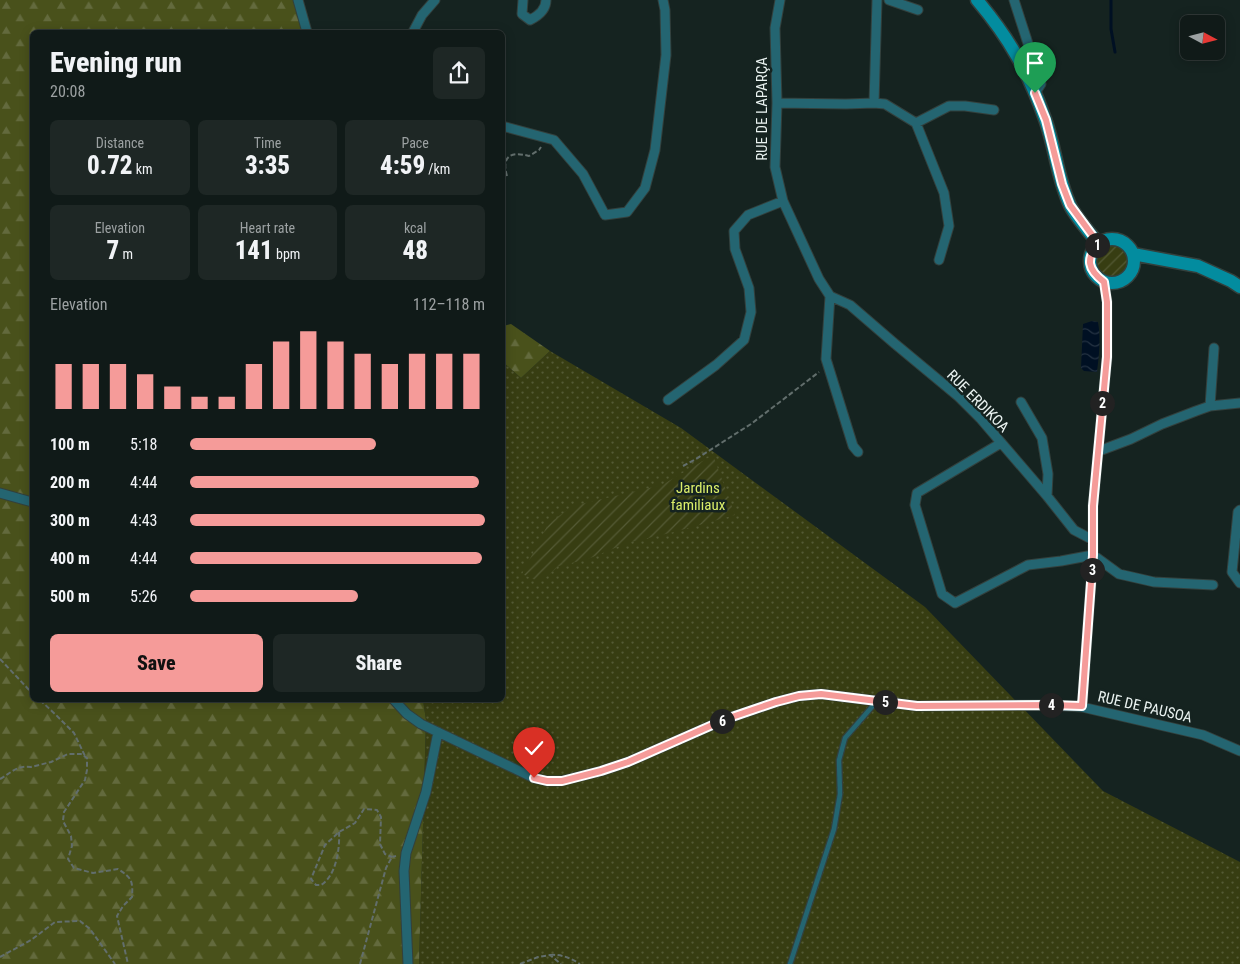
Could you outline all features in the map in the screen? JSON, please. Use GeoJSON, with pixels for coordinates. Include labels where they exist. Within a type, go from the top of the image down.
{"type":"FeatureCollection","features":[{"type":"Feature","properties":{"kind":"main road"},"geometry":{"type":"LineString","coordinates":[[977,0],[1009,41],[1024,68],[1046,120],[1062,184],[1070,205],[1098,243]]}},
{"type":"Feature","properties":{"kind":"main road"},"geometry":{"type":"LineString","coordinates":[[1107,239],[1117,239],[1127,244],[1133,254],[1134,264],[1130,273],[1123,280],[1113,283],[1104,282],[1094,274],[1090,264],[1091,252],[1098,243],[1107,239]]}},
{"type":"Feature","properties":{"kind":"main road"},"geometry":{"type":"LineString","coordinates":[[1133,254],[1198,266],[1240,287]]}},
{"type":"Feature","properties":{"kind":"street"},"geometry":{"type":"LineString","coordinates":[[298,0],[306,30]]}},
{"type":"Feature","properties":{"kind":"street"},"geometry":{"type":"LineString","coordinates":[[414,30],[422,15],[435,0]]}},
{"type":"Feature","properties":{"kind":"street"},"geometry":{"type":"LineString","coordinates":[[523,0],[522,14],[530,20],[538,16],[546,5],[546,0]]}},
{"type":"Feature","properties":{"kind":"street"},"geometry":{"type":"LineString","coordinates":[[505,127],[554,140],[583,174],[605,215],[627,212],[645,188],[655,150],[666,55],[663,0]]}},
{"type":"Feature","properties":{"kind":"street","name":"RUE DE LAPARÇA"},"geometry":{"type":"LineString","coordinates":[[780,0],[775,28],[777,103],[775,167],[784,201],[819,279],[830,296]]}},
{"type":"Feature","properties":{"kind":"street"},"geometry":{"type":"LineString","coordinates":[[874,103],[877,0]]}},
{"type":"Feature","properties":{"kind":"street"},"geometry":{"type":"LineString","coordinates":[[890,0],[918,10]]}},
{"type":"Feature","properties":{"kind":"street"},"geometry":{"type":"LineString","coordinates":[[1014,0],[1041,84],[1035,93]]}},
{"type":"Feature","properties":{"kind":"street"},"geometry":{"type":"LineString","coordinates":[[777,103],[885,104],[916,123],[944,193],[949,226],[940,260]]}},
{"type":"Feature","properties":{"kind":"street"},"geometry":{"type":"LineString","coordinates":[[916,123],[949,106],[994,110]]}},
{"type":"Feature","properties":{"kind":"street"},"geometry":{"type":"LineString","coordinates":[[668,400],[716,365],[744,340],[751,312],[749,288],[735,249],[734,231],[748,215],[784,201]]}},
{"type":"Feature","properties":{"kind":"street"},"geometry":{"type":"LineString","coordinates":[[1082,706],[1093,555],[1093,506],[1107,348],[1107,302],[1104,282]]}},
{"type":"Feature","properties":{"kind":"street"},"geometry":{"type":"LineString","coordinates":[[830,296],[826,359],[852,446],[858,452]]}},
{"type":"Feature","properties":{"kind":"street","name":"RUE ERDIKOA"},"geometry":{"type":"LineString","coordinates":[[830,296],[850,306],[959,397],[980,418],[1074,530],[1093,540]]}},
{"type":"Feature","properties":{"kind":"street"},"geometry":{"type":"LineString","coordinates":[[1210,406],[1214,348]]}},
{"type":"Feature","properties":{"kind":"street"},"geometry":{"type":"LineString","coordinates":[[1021,402],[1042,438],[1048,474],[1047,496]]}},
{"type":"Feature","properties":{"kind":"street"},"geometry":{"type":"LineString","coordinates":[[1099,451],[1210,406],[1240,403]]}},
{"type":"Feature","properties":{"kind":"street"},"geometry":{"type":"LineString","coordinates":[[1001,443],[917,493],[915,506],[942,594],[955,603],[1028,564],[1093,555],[1120,574],[1154,582],[1213,585]]}},
{"type":"Feature","properties":{"kind":"street"},"geometry":{"type":"LineString","coordinates":[[0,493],[30,501]]}},
{"type":"Feature","properties":{"kind":"street"},"geometry":{"type":"LineString","coordinates":[[1240,510],[1238,512],[1232,572],[1240,583]]}},
{"type":"Feature","properties":{"kind":"street","name":"RUE DE PAUSOA"},"geometry":{"type":"LineString","coordinates":[[396,702],[407,714],[421,724],[534,778],[547,781],[562,781],[601,771],[628,762],[726,719],[776,702],[799,696],[821,694],[917,706],[1082,706],[1203,735],[1240,752]]}},
{"type":"Feature","properties":{"kind":"street"},"geometry":{"type":"LineString","coordinates":[[408,964],[404,871],[406,853],[426,792],[438,732]]}},
{"type":"Feature","properties":{"kind":"lane"},"geometry":{"type":"LineString","coordinates":[[790,964],[834,829],[840,794],[839,760],[845,738],[876,701]]}},
{"type":"Feature","properties":{"kind":"path"},"geometry":{"type":"LineString","coordinates":[[505,163],[506,158],[511,154],[520,153],[529,156],[539,150],[547,138]]}},
{"type":"Feature","properties":{"kind":"path"},"geometry":{"type":"LineString","coordinates":[[505,171],[507,176]]}},
{"type":"Feature","properties":{"kind":"path"},"geometry":{"type":"LineString","coordinates":[[683,466],[751,424],[828,365]]}},
{"type":"Feature","properties":{"kind":"path"},"geometry":{"type":"LineString","coordinates":[[0,658],[30,691]]}},
{"type":"Feature","properties":{"kind":"path"},"geometry":{"type":"LineString","coordinates":[[42,702],[74,733],[87,758],[85,780],[64,812],[64,821],[71,836],[72,846],[68,859],[74,868],[94,873],[118,869],[126,874],[133,884],[132,897],[117,916],[128,964]]}},
{"type":"Feature","properties":{"kind":"path"},"geometry":{"type":"LineString","coordinates":[[0,779],[16,768],[31,767],[50,762],[68,754],[81,754],[87,758]]}},
{"type":"Feature","properties":{"kind":"path"},"geometry":{"type":"LineString","coordinates":[[339,832],[338,852],[328,880],[321,885],[316,885],[311,879],[325,845],[339,832],[355,822],[364,809],[377,810],[381,817],[380,844],[385,854],[392,857],[406,853]]}},
{"type":"Feature","properties":{"kind":"path"},"geometry":{"type":"LineString","coordinates":[[360,964],[386,868],[392,857]]}},
{"type":"Feature","properties":{"kind":"path"},"geometry":{"type":"LineString","coordinates":[[0,957],[32,940],[55,922],[80,922],[90,929],[115,964]]}},
{"type":"Feature","properties":{"kind":"path"},"geometry":{"type":"LineString","coordinates":[[520,964],[538,957],[558,954],[580,964]]}},
{"type":"Feature","properties":{"kind":"path"},"geometry":{"type":"LineString","coordinates":[[550,955],[561,964]]}},
{"type":"Feature","properties":{"kind":"green space"},"geometry":{"type":"Polygon","coordinates":[[[0,0],[298,0],[306,30],[30,30],[30,702],[423,702],[426,720],[419,964],[0,964],[0,0]]]}},
{"type":"Feature","properties":{"kind":"green space"},"geometry":{"type":"Polygon","coordinates":[[[1108,239],[1116,239],[1128,245],[1134,261],[1128,277],[1116,283],[1108,283],[1096,277],[1090,265],[1090,257],[1096,245],[1108,239]]]}},
{"type":"Feature","properties":{"kind":"green space"},"geometry":{"type":"Polygon","coordinates":[[[511,324],[550,351],[521,378],[505,364],[505,326],[511,324]]]}},
{"type":"Feature","properties":{"kind":"green space"},"geometry":{"type":"Polygon","coordinates":[[[550,351],[681,428],[925,607],[1103,791],[1240,862],[1240,964],[419,964],[426,720],[423,702],[505,702],[505,364],[521,378],[550,351]]]}},
{"type":"Feature","properties":{"kind":"green space","name":"Jardins familiaux"},"geometry":{"type":"Polygon","coordinates":[[[713,455],[735,515],[627,543],[588,559],[559,566],[540,582],[522,574],[548,524],[567,510],[581,504],[662,485],[713,455]]]}},
{"type":"Feature","properties":{"kind":"water"},"geometry":{"type":"Polygon","coordinates":[[[1092,321],[1098,322],[1099,328],[1097,372],[1084,371],[1081,368],[1083,324],[1092,321]]]}},
{"type":"Feature","properties":{"kind":"waterway"},"geometry":{"type":"LineString","coordinates":[[1111,0],[1111,29],[1115,52]]}},
{"type":"Feature","properties":{"kind":"route"},"geometry":{"type":"LineString","coordinates":[[534,778],[547,781],[562,781],[601,771],[628,762],[726,719],[799,696],[821,694],[917,706],[943,707],[1082,706],[1093,555],[1093,506],[1107,357],[1107,302],[1104,282],[1094,274],[1090,264],[1091,252],[1098,243],[1070,205],[1062,184],[1046,120],[1035,93]]}}]}
